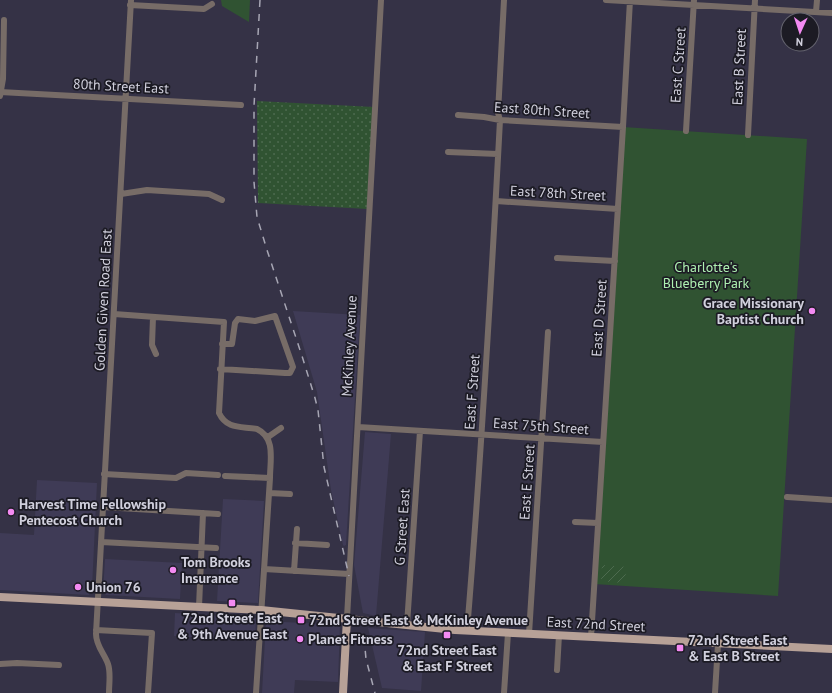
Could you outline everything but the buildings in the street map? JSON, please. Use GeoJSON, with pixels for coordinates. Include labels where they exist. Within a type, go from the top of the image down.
{"type":"FeatureCollection","features":[{"type":"Feature","properties":{"kind":"main road","name":"East 72nd Street"},"geometry":{"type":"LineString","coordinates":[[0,596],[261,610],[407,625],[508,633],[832,649]]}},
{"type":"Feature","properties":{"kind":"main road","name":"McKinley Avenue"},"geometry":{"type":"LineString","coordinates":[[343,693],[347,618]]}},
{"type":"Feature","properties":{"kind":"street","name":"McKinley Avenue"},"geometry":{"type":"LineString","coordinates":[[347,618],[381,0]]}},
{"type":"Feature","properties":{"kind":"street","name":"East F Street"},"geometry":{"type":"LineString","coordinates":[[467,630],[496,201],[500,120],[498,113],[504,0]]}},
{"type":"Feature","properties":{"kind":"street"},"geometry":{"type":"LineString","coordinates":[[606,0],[694,2],[754,9],[816,12],[817,0]]}},
{"type":"Feature","properties":{"kind":"street","name":"East B Street"},"geometry":{"type":"LineString","coordinates":[[748,135],[755,0]]}},
{"type":"Feature","properties":{"kind":"street","name":"East D Street"},"geometry":{"type":"LineString","coordinates":[[591,637],[630,1]]}},
{"type":"Feature","properties":{"kind":"street"},"geometry":{"type":"LineString","coordinates":[[130,2],[204,9],[212,4]]}},
{"type":"Feature","properties":{"kind":"street","name":"Golden Given Road East"},"geometry":{"type":"LineString","coordinates":[[109,693],[110,672],[108,664],[97,643],[96,630],[121,194],[130,2]]}},
{"type":"Feature","properties":{"kind":"street","name":"East C Street"},"geometry":{"type":"LineString","coordinates":[[686,131],[694,2]]}},
{"type":"Feature","properties":{"kind":"street"},"geometry":{"type":"LineString","coordinates":[[820,12],[832,13]]}},
{"type":"Feature","properties":{"kind":"street"},"geometry":{"type":"LineString","coordinates":[[0,96],[3,79],[4,20]]}},
{"type":"Feature","properties":{"kind":"street","name":"80th Street East"},"geometry":{"type":"LineString","coordinates":[[0,92],[126,98],[241,106]]}},
{"type":"Feature","properties":{"kind":"street","name":"East 80th Street"},"geometry":{"type":"LineString","coordinates":[[458,115],[500,120],[623,127]]}},
{"type":"Feature","properties":{"kind":"street"},"geometry":{"type":"LineString","coordinates":[[448,152],[498,154]]}},
{"type":"Feature","properties":{"kind":"street"},"geometry":{"type":"LineString","coordinates":[[121,194],[147,190],[209,194],[222,200]]}},
{"type":"Feature","properties":{"kind":"street","name":"East 78th Street"},"geometry":{"type":"LineString","coordinates":[[496,201],[618,208]]}},
{"type":"Feature","properties":{"kind":"street"},"geometry":{"type":"LineString","coordinates":[[557,258],[615,261]]}},
{"type":"Feature","properties":{"kind":"street"},"geometry":{"type":"LineString","coordinates":[[114,314],[224,322],[220,369],[219,413],[227,424],[234,427],[257,429],[262,431],[268,438],[271,449],[270,478],[256,693]]}},
{"type":"Feature","properties":{"kind":"street"},"geometry":{"type":"LineString","coordinates":[[220,369],[281,374],[292,371],[293,368],[275,316],[255,321],[238,319],[235,323],[232,344],[222,344]]}},
{"type":"Feature","properties":{"kind":"street"},"geometry":{"type":"LineString","coordinates":[[153,317],[152,345],[156,354]]}},
{"type":"Feature","properties":{"kind":"street","name":"East E Street"},"geometry":{"type":"LineString","coordinates":[[529,634],[548,332]]}},
{"type":"Feature","properties":{"kind":"street","name":"East 75th Street"},"geometry":{"type":"LineString","coordinates":[[358,427],[603,442]]}},
{"type":"Feature","properties":{"kind":"street"},"geometry":{"type":"LineString","coordinates":[[268,438],[282,428]]}},
{"type":"Feature","properties":{"kind":"street","name":"G Street East"},"geometry":{"type":"LineString","coordinates":[[407,625],[420,431]]}},
{"type":"Feature","properties":{"kind":"street"},"geometry":{"type":"LineString","coordinates":[[104,474],[176,478],[186,473],[270,478]]}},
{"type":"Feature","properties":{"kind":"street"},"geometry":{"type":"LineString","coordinates":[[269,493],[290,494]]}},
{"type":"Feature","properties":{"kind":"street"},"geometry":{"type":"LineString","coordinates":[[787,497],[832,500]]}},
{"type":"Feature","properties":{"kind":"street"},"geometry":{"type":"LineString","coordinates":[[103,507],[218,514]]}},
{"type":"Feature","properties":{"kind":"street"},"geometry":{"type":"LineString","coordinates":[[198,607],[203,513]]}},
{"type":"Feature","properties":{"kind":"street"},"geometry":{"type":"LineString","coordinates":[[575,522],[598,523]]}},
{"type":"Feature","properties":{"kind":"street"},"geometry":{"type":"LineString","coordinates":[[294,571],[297,529]]}},
{"type":"Feature","properties":{"kind":"street"},"geometry":{"type":"LineString","coordinates":[[101,542],[216,548]]}},
{"type":"Feature","properties":{"kind":"street"},"geometry":{"type":"LineString","coordinates":[[295,543],[327,545]]}},
{"type":"Feature","properties":{"kind":"street"},"geometry":{"type":"LineString","coordinates":[[264,569],[349,574]]}},
{"type":"Feature","properties":{"kind":"street"},"geometry":{"type":"LineString","coordinates":[[96,630],[152,633],[148,693]]}},
{"type":"Feature","properties":{"kind":"street"},"geometry":{"type":"LineString","coordinates":[[504,693],[508,633]]}},
{"type":"Feature","properties":{"kind":"street"},"geometry":{"type":"LineString","coordinates":[[557,670],[559,636]]}},
{"type":"Feature","properties":{"kind":"street"},"geometry":{"type":"LineString","coordinates":[[715,693],[718,644]]}},
{"type":"Feature","properties":{"kind":"street"},"geometry":{"type":"LineString","coordinates":[[0,664],[18,663],[59,665]]}},
{"type":"Feature","properties":{"kind":"shaded area"},"geometry":{"type":"Polygon","coordinates":[[[293,311],[360,315],[346,545],[344,546],[331,490],[317,392],[293,311]]]}},
{"type":"Feature","properties":{"kind":"shaded area"},"geometry":{"type":"Polygon","coordinates":[[[365,432],[391,434],[376,616],[363,613],[354,565],[365,432]]]}},
{"type":"Feature","properties":{"kind":"shaded area"},"geometry":{"type":"Polygon","coordinates":[[[37,480],[97,483],[92,588],[89,595],[0,590],[0,533],[34,535],[37,480]]]}},
{"type":"Feature","properties":{"kind":"shaded area"},"geometry":{"type":"Polygon","coordinates":[[[223,499],[264,501],[258,603],[217,601],[223,499]]]}},
{"type":"Feature","properties":{"kind":"shaded area"},"geometry":{"type":"Polygon","coordinates":[[[105,559],[182,563],[180,599],[106,595],[103,592],[105,559]]]}},
{"type":"Feature","properties":{"kind":"shaded area"},"geometry":{"type":"Polygon","coordinates":[[[175,613],[256,618],[255,641],[174,636],[175,613]]]}},
{"type":"Feature","properties":{"kind":"shaded area"},"geometry":{"type":"Polygon","coordinates":[[[266,621],[340,625],[338,682],[295,680],[294,693],[262,693],[266,621]]]}},
{"type":"Feature","properties":{"kind":"shaded area"},"geometry":{"type":"Polygon","coordinates":[[[368,628],[425,632],[421,691],[382,688],[368,628]]]}},
{"type":"Feature","properties":{"kind":"green space"},"geometry":{"type":"Polygon","coordinates":[[[221,0],[250,0],[249,22],[222,6],[221,0]]]}},
{"type":"Feature","properties":{"kind":"green space"},"geometry":{"type":"Polygon","coordinates":[[[257,101],[374,107],[368,209],[258,203],[257,101]]]}},
{"type":"Feature","properties":{"kind":"green space","name":"Charlotte's Blueberry Park"},"geometry":{"type":"Polygon","coordinates":[[[623,127],[807,139],[778,596],[594,584],[623,127]]]}},
{"type":"Feature","properties":{"kind":"green space"},"geometry":{"type":"Polygon","coordinates":[[[602,565],[628,567],[623,583],[601,581],[602,565]]]}},
{"type":"Feature","properties":{"kind":"railway"},"geometry":{"type":"LineString","coordinates":[[260,0],[254,106],[254,182],[257,217],[315,398],[318,410],[324,467],[349,576]]}},
{"type":"Feature","properties":{"kind":"railway"},"geometry":{"type":"LineString","coordinates":[[364,637],[366,659],[375,693]]}},
{"type":"Feature","properties":{"kind":"place","name":"Grace Missionary Baptist Church"},"geometry":{"type":"Point","coordinates":[812,311]}},
{"type":"Feature","properties":{"kind":"place","name":"Harvest Time Fellowship Pentecost Church"},"geometry":{"type":"Point","coordinates":[11,512]}},
{"type":"Feature","properties":{"kind":"place","name":"Tom Brooks Insurance"},"geometry":{"type":"Point","coordinates":[173,570]}},
{"type":"Feature","properties":{"kind":"place","name":"Union 76"},"geometry":{"type":"Point","coordinates":[78,587]}},
{"type":"Feature","properties":{"kind":"place","name":"72nd Street East & 9th Avenue East"},"geometry":{"type":"Point","coordinates":[232,603]}},
{"type":"Feature","properties":{"kind":"place","name":"72nd Street East & McKinley Avenue"},"geometry":{"type":"Point","coordinates":[301,620]}},
{"type":"Feature","properties":{"kind":"place","name":"72nd Street East & East F Street"},"geometry":{"type":"Point","coordinates":[447,635]}},
{"type":"Feature","properties":{"kind":"place","name":"Planet Fitness"},"geometry":{"type":"Point","coordinates":[300,639]}},
{"type":"Feature","properties":{"kind":"place","name":"72nd Street East & East B Street"},"geometry":{"type":"Point","coordinates":[680,648]}}]}
